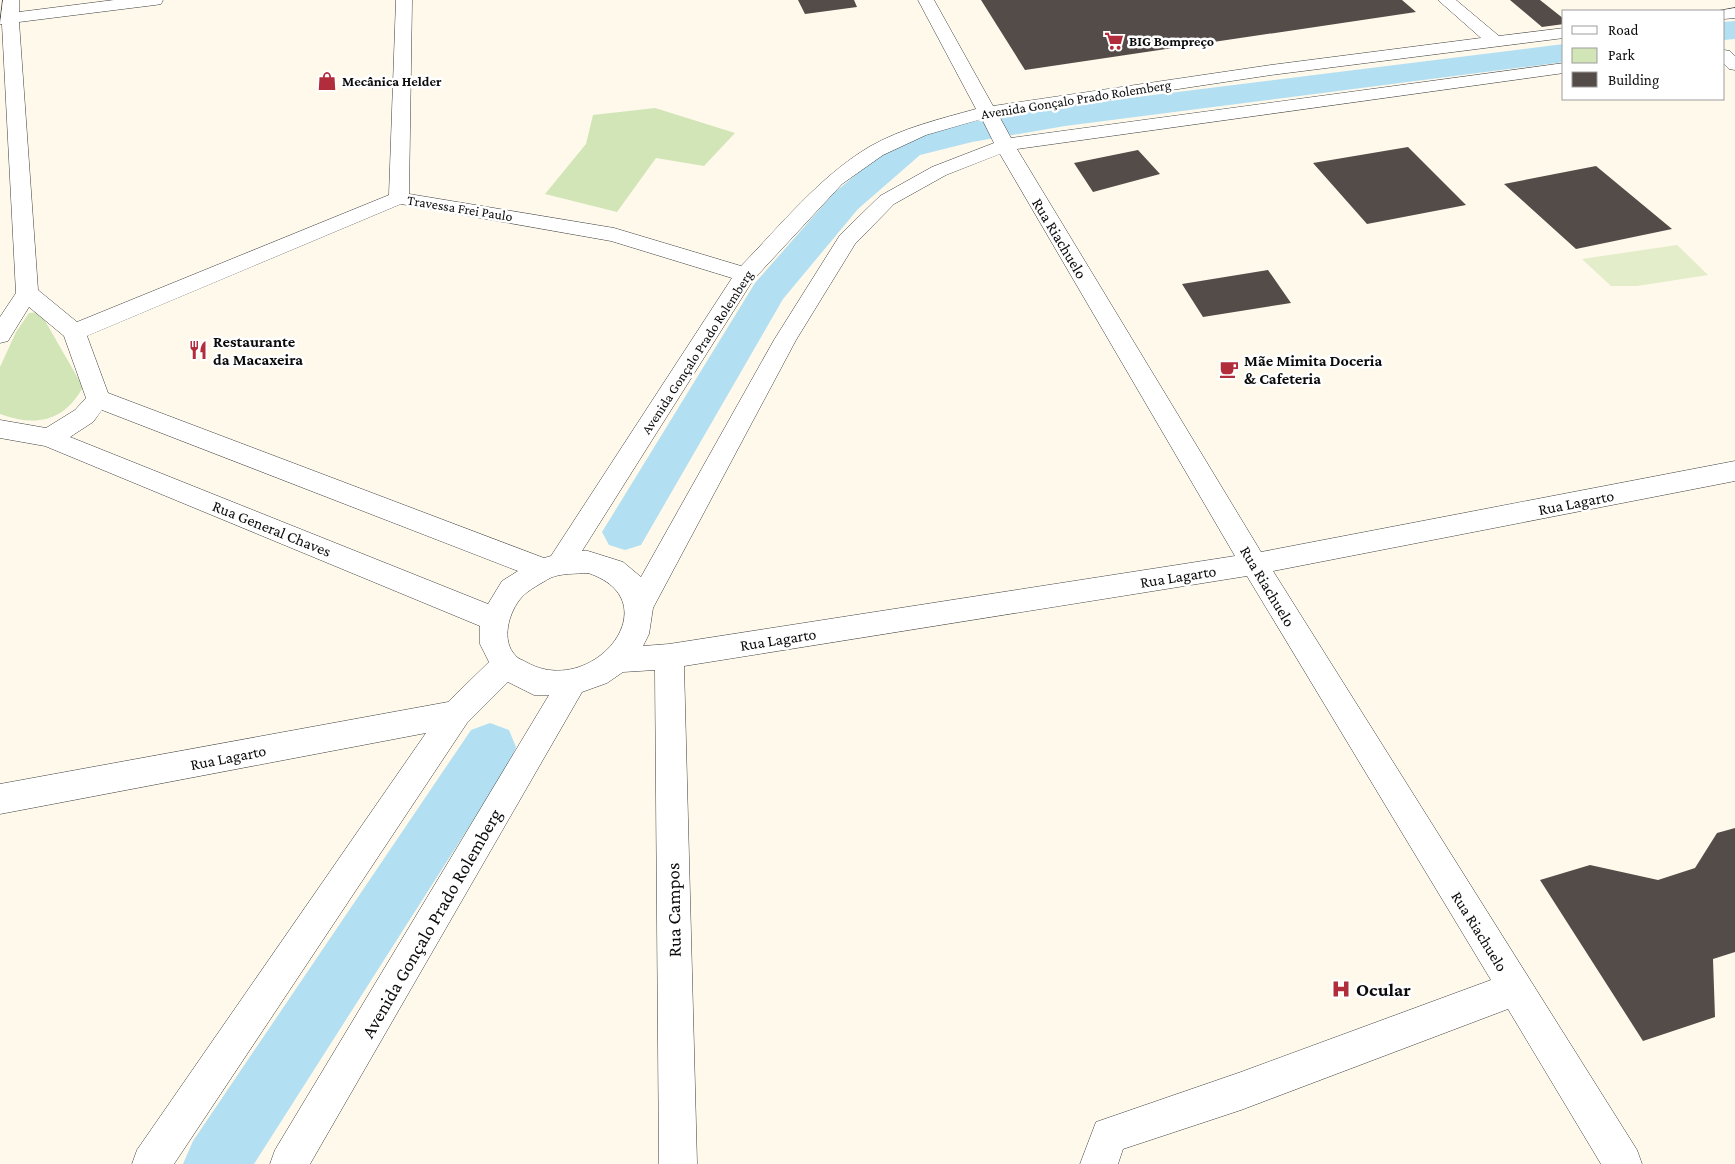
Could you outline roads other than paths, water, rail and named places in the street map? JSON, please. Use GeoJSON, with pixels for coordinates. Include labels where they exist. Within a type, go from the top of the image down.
{"type":"FeatureCollection","features":[{"type":"Feature","properties":{"kind":"street"},"geometry":{"type":"LineString","coordinates":[[0,335],[27,293],[7,12],[155,0]]}},
{"type":"Feature","properties":{"kind":"street"},"geometry":{"type":"LineString","coordinates":[[399,198],[404,0]]}},
{"type":"Feature","properties":{"kind":"street","name":"Rua Riachuelo"},"geometry":{"type":"LineString","coordinates":[[926,0],[1003,141],[1254,564],[1623,1164]]}},
{"type":"Feature","properties":{"kind":"street"},"geometry":{"type":"LineString","coordinates":[[1446,0],[1494,41]]}},
{"type":"Feature","properties":{"kind":"street","name":"Avenida Gonçalo Prado Rolemberg"},"geometry":{"type":"LineString","coordinates":[[552,566],[745,276],[834,180],[876,151],[919,131],[989,115],[1271,70],[1562,33]]}},
{"type":"Feature","properties":{"kind":"street"},"geometry":{"type":"LineString","coordinates":[[1725,56],[1735,65]]}},
{"type":"Feature","properties":{"kind":"street"},"geometry":{"type":"LineString","coordinates":[[639,607],[631,585],[613,570],[588,562],[552,566],[512,589],[494,619],[494,644],[504,665],[534,682],[572,683],[597,674],[617,660],[635,634],[639,607],[785,340],[847,240],[887,200],[939,171],[1003,141],[1562,68]]}},
{"type":"Feature","properties":{"kind":"street","name":"Travessa Frei Paulo"},"geometry":{"type":"LineString","coordinates":[[74,332],[399,198],[614,235],[745,276]]}},
{"type":"Feature","properties":{"kind":"street"},"geometry":{"type":"LineString","coordinates":[[27,293],[74,332],[98,399]]}},
{"type":"Feature","properties":{"kind":"street"},"geometry":{"type":"LineString","coordinates":[[98,399],[552,566]]}},
{"type":"Feature","properties":{"kind":"street"},"geometry":{"type":"LineString","coordinates":[[49,438],[84,416],[98,399]]}},
{"type":"Feature","properties":{"kind":"street","name":"Rua General Chaves"},"geometry":{"type":"LineString","coordinates":[[0,429],[49,438],[494,619]]}},
{"type":"Feature","properties":{"kind":"street","name":"Rua Lagarto"},"geometry":{"type":"LineString","coordinates":[[617,660],[669,656],[1254,564],[1735,471]]}},
{"type":"Feature","properties":{"kind":"street","name":"Rua Campos"},"geometry":{"type":"LineString","coordinates":[[669,656],[678,1164]]}},
{"type":"Feature","properties":{"kind":"street"},"geometry":{"type":"LineString","coordinates":[[151,1164],[456,714],[504,665]]}},
{"type":"Feature","properties":{"kind":"street","name":"Avenida Gonçalo Prado Rolemberg"},"geometry":{"type":"LineString","coordinates":[[289,1164],[572,683]]}},
{"type":"Feature","properties":{"kind":"street","name":"Rua Lagarto"},"geometry":{"type":"LineString","coordinates":[[0,799],[456,714]]}},
{"type":"Feature","properties":{"kind":"street"},"geometry":{"type":"LineString","coordinates":[[1099,1164],[1109,1135],[1241,1091],[1515,989]]}},
{"type":"Feature","properties":{"kind":"waterway"},"geometry":{"type":"LineString","coordinates":[[1725,31],[1735,30]]}},
{"type":"Feature","properties":{"kind":"waterway"},"geometry":{"type":"LineString","coordinates":[[625,532],[768,292],[846,201],[908,148],[971,132],[1065,116],[1562,53]]}},
{"type":"Feature","properties":{"kind":"waterway"},"geometry":{"type":"LineString","coordinates":[[216,1164],[490,747]]}},
{"type":"Feature","properties":{"kind":"place","name":"BIG Bompreço"},"geometry":{"type":"Point","coordinates":[1114,41]}},
{"type":"Feature","properties":{"kind":"place","name":"Mecânica Helder"},"geometry":{"type":"Point","coordinates":[327,81]}},
{"type":"Feature","properties":{"kind":"place","name":"Restaurante da Macaxeira"},"geometry":{"type":"Point","coordinates":[198,350]}},
{"type":"Feature","properties":{"kind":"place","name":"Mãe Mimita Doceria & Cafeteria"},"geometry":{"type":"Point","coordinates":[1229,369]}},
{"type":"Feature","properties":{"kind":"place","name":"Ocular"},"geometry":{"type":"Point","coordinates":[1341,989]}}]}
